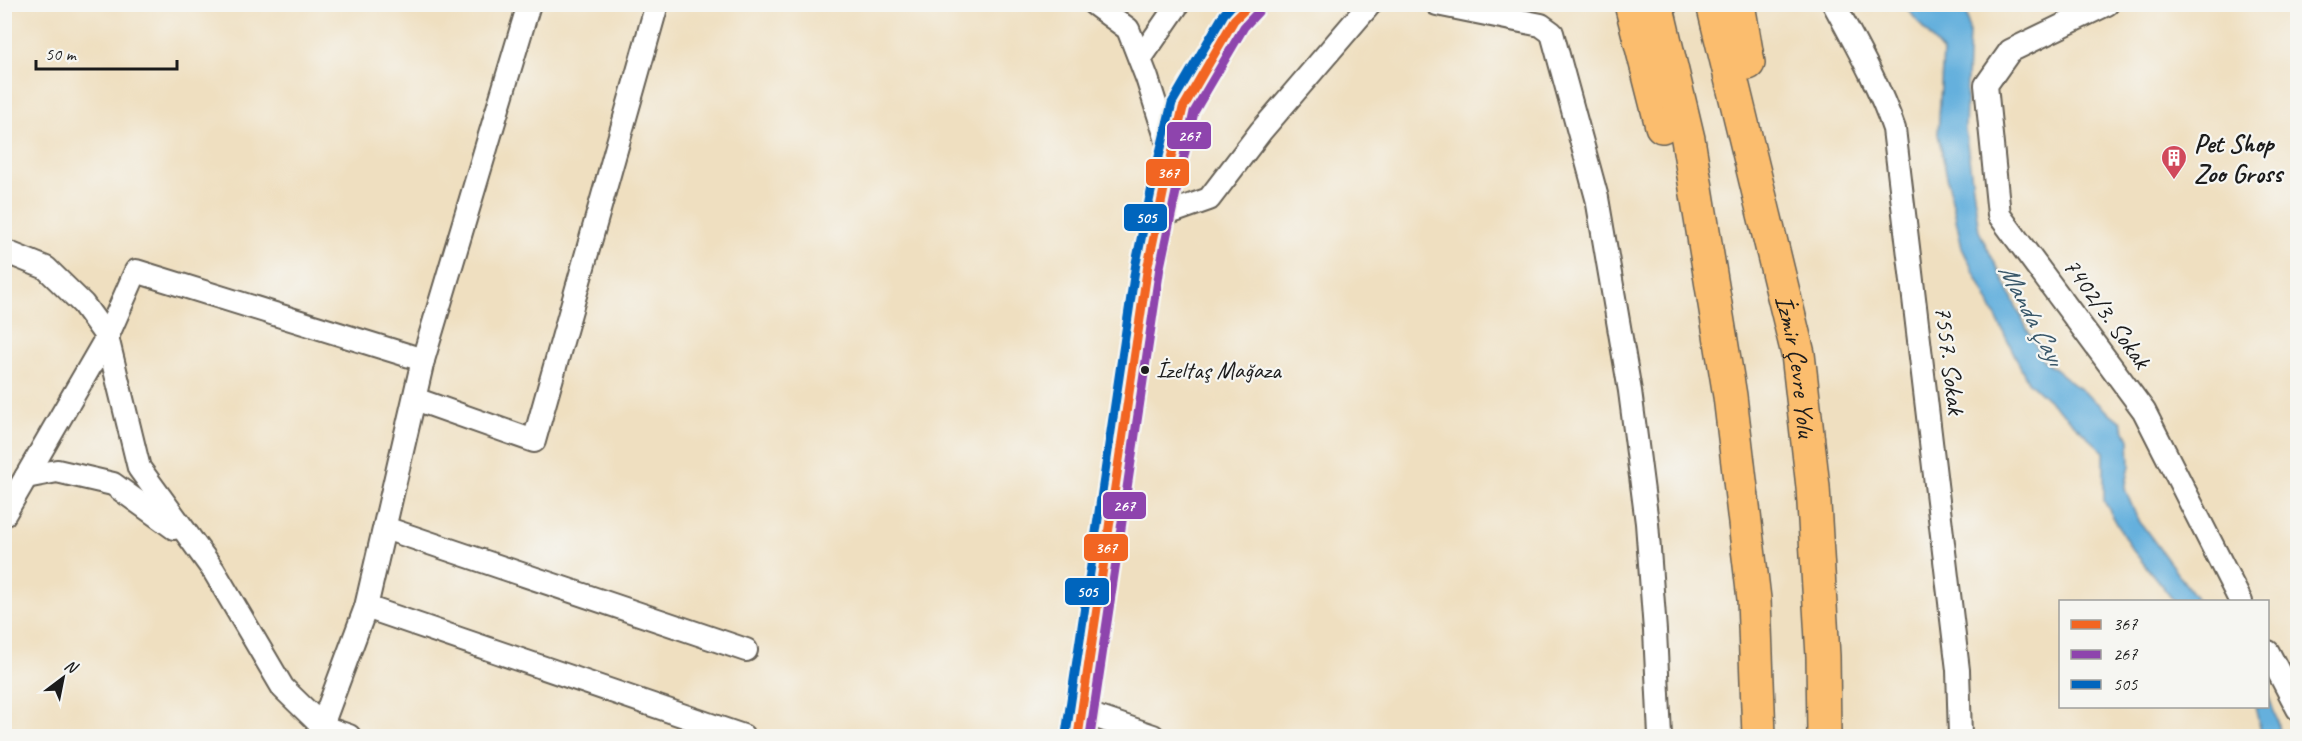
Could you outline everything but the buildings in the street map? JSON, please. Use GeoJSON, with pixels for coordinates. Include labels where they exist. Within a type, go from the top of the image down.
{"type":"FeatureCollection","features":[{"type":"Feature","properties":{"kind":"highway"},"geometry":{"type":"LineString","coordinates":[[1631,4],[1730,396]]}},
{"type":"Feature","properties":{"kind":"highway"},"geometry":{"type":"LineString","coordinates":[[1656,4],[1688,139],[1730,396],[1754,599],[1759,736]]}},
{"type":"Feature","properties":{"kind":"highway","name":"İzmir Çevre Yolu"},"geometry":{"type":"LineString","coordinates":[[1713,4],[1798,354],[1813,487],[1823,656],[1824,736]]}},
{"type":"Feature","properties":{"kind":"highway"},"geometry":{"type":"LineString","coordinates":[[1738,4],[1798,354]]}},
{"type":"Feature","properties":{"kind":"main road"},"geometry":{"type":"LineString","coordinates":[[1080,724],[1148,265],[1172,154],[1183,108],[1234,20],[1250,4]]}},
{"type":"Feature","properties":{"kind":"street"},"geometry":{"type":"LineString","coordinates":[[321,732],[366,607],[423,360],[529,4]]}},
{"type":"Feature","properties":{"kind":"street"},"geometry":{"type":"LineString","coordinates":[[415,399],[534,441],[657,4]]}},
{"type":"Feature","properties":{"kind":"street"},"geometry":{"type":"LineString","coordinates":[[1094,4],[1128,29],[1172,154]]}},
{"type":"Feature","properties":{"kind":"street"},"geometry":{"type":"LineString","coordinates":[[1140,59],[1178,4]]}},
{"type":"Feature","properties":{"kind":"street"},"geometry":{"type":"LineString","coordinates":[[1158,217],[1209,199],[1262,131],[1370,4]]}},
{"type":"Feature","properties":{"kind":"street"},"geometry":{"type":"LineString","coordinates":[[1437,4],[1541,25],[1552,33],[1597,198],[1630,391],[1648,535],[1656,631],[1660,736]]}},
{"type":"Feature","properties":{"kind":"street","name":"7557. Sokak"},"geometry":{"type":"LineString","coordinates":[[1834,4],[1886,105],[1894,129],[1958,670],[1960,736]]}},
{"type":"Feature","properties":{"kind":"street"},"geometry":{"type":"LineString","coordinates":[[2079,10],[2107,4]]}},
{"type":"Feature","properties":{"kind":"street","name":"7402/3. Sokak"},"geometry":{"type":"LineString","coordinates":[[2079,10],[2010,51],[1986,85],[1999,214],[2144,411],[2240,600]]}},
{"type":"Feature","properties":{"kind":"street"},"geometry":{"type":"LineString","coordinates":[[4,251],[46,268],[83,304],[107,338],[139,468],[214,571],[283,688],[321,732],[349,736]]}},
{"type":"Feature","properties":{"kind":"street"},"geometry":{"type":"LineString","coordinates":[[4,515],[107,338],[136,271],[423,360]]}},
{"type":"Feature","properties":{"kind":"street"},"geometry":{"type":"LineString","coordinates":[[27,477],[57,471],[113,484],[189,538]]}},
{"type":"Feature","properties":{"kind":"street"},"geometry":{"type":"LineString","coordinates":[[386,528],[746,650]]}},
{"type":"Feature","properties":{"kind":"street"},"geometry":{"type":"LineString","coordinates":[[366,607],[708,731],[743,736]]}},
{"type":"Feature","properties":{"kind":"street"},"geometry":{"type":"LineString","coordinates":[[2269,654],[2295,695]]}},
{"type":"Feature","properties":{"kind":"street"},"geometry":{"type":"LineString","coordinates":[[1080,724],[1153,736]]}},
{"type":"Feature","properties":{"kind":"water"},"geometry":{"type":"Polygon","coordinates":[[[1904,5],[1960,5],[1967,13],[1969,32],[1965,129],[1979,231],[2042,359],[2121,422],[2129,439],[2130,466],[2125,489],[2137,518],[2197,600],[2173,600],[2131,548],[2104,501],[2104,452],[2027,380],[1962,248],[1938,134],[1943,52],[1904,5]]]}},
{"type":"Feature","properties":{"kind":"water"},"geometry":{"type":"Polygon","coordinates":[[[2269,698],[2280,736],[2262,736],[2255,708],[2269,708],[2269,698]]]}},
{"type":"Feature","properties":{"kind":"transit line","name":"505"},"geometry":{"type":"LineString","coordinates":[[1066,734],[1136,263],[1155,173],[1172,103],[1224,14],[1233,4]]}},
{"type":"Feature","properties":{"kind":"transit line","name":"367"},"geometry":{"type":"LineString","coordinates":[[1078,736],[1148,265],[1167,175],[1183,108],[1234,20],[1250,4]]}},
{"type":"Feature","properties":{"kind":"transit line","name":"267"},"geometry":{"type":"LineString","coordinates":[[1090,736],[1160,267],[1194,112],[1244,27],[1258,12]]}},
{"type":"Feature","properties":{"kind":"place","name":"Pet Shop Zoo Gross"},"geometry":{"type":"Point","coordinates":[2174,181]}},
{"type":"Feature","properties":{"kind":"place","name":"İzeltaş Mağaza"},"geometry":{"type":"Point","coordinates":[1145,370]}},
{"type":"Feature","properties":{"kind":"water label","name":"Manda Çayı"},"geometry":{"type":"Point","coordinates":[2032,314]}}]}
